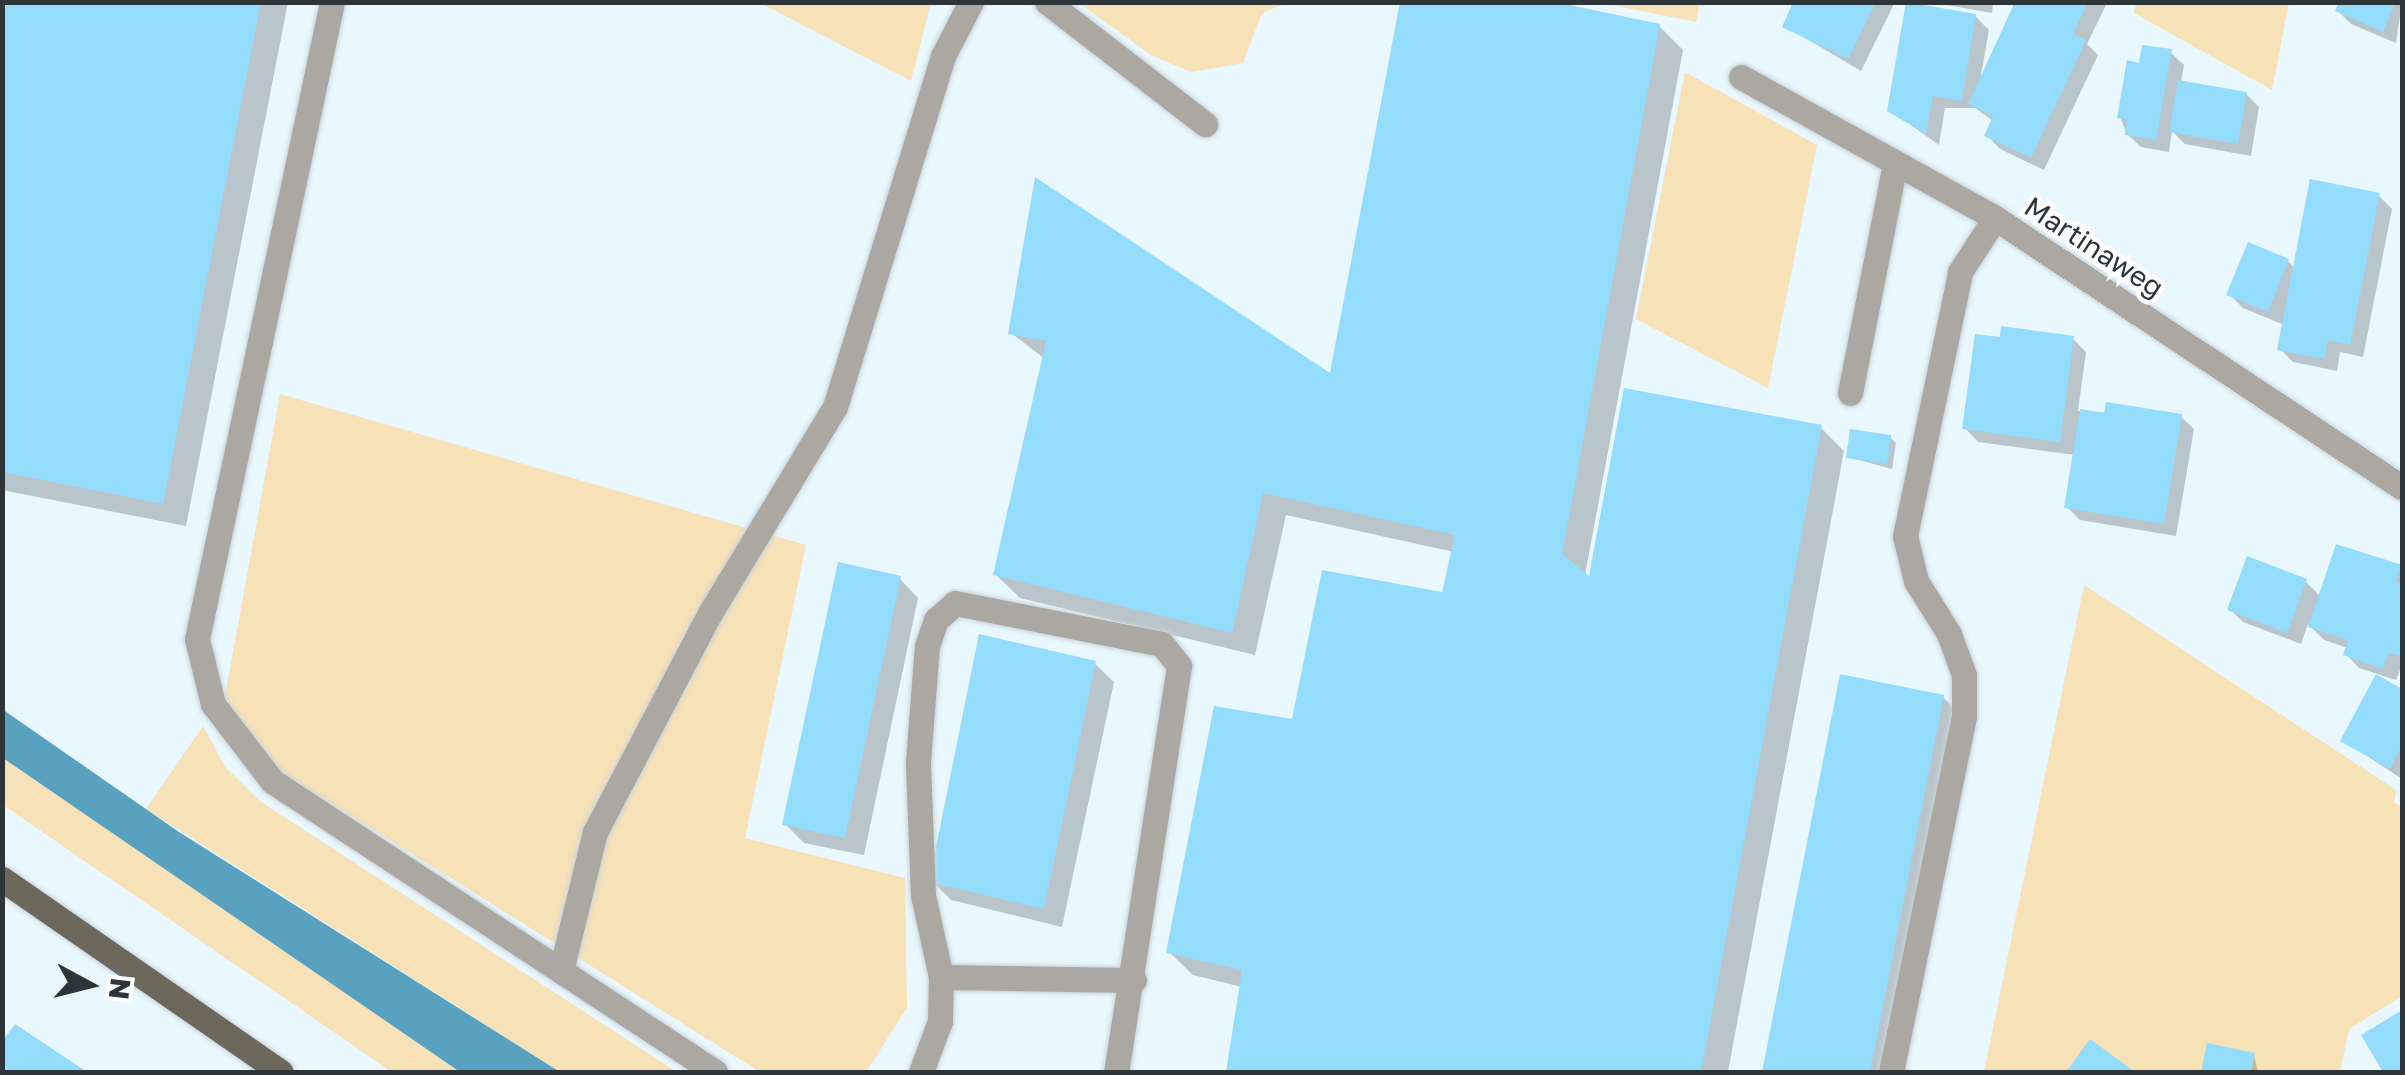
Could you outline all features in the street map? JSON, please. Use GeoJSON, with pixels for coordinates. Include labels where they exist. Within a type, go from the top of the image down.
{"type":"FeatureCollection","features":[{"type":"Feature","properties":{"kind":"main road"},"geometry":{"type":"LineString","coordinates":[[2,879],[282,1072]]}},
{"type":"Feature","properties":{"kind":"street"},"geometry":{"type":"LineString","coordinates":[[332,2],[197,639],[212,704],[272,781],[715,1072]]}},
{"type":"Feature","properties":{"kind":"street"},"geometry":{"type":"LineString","coordinates":[[562,972],[595,832],[710,613],[836,406],[943,56],[971,2]]}},
{"type":"Feature","properties":{"kind":"street"},"geometry":{"type":"LineString","coordinates":[[1047,2],[1205,124]]}},
{"type":"Feature","properties":{"kind":"street","name":"Martinaweg"},"geometry":{"type":"LineString","coordinates":[[1741,77],[1995,218],[2402,487]]}},
{"type":"Feature","properties":{"kind":"street"},"geometry":{"type":"LineString","coordinates":[[1850,393],[1895,163]]}},
{"type":"Feature","properties":{"kind":"street"},"geometry":{"type":"LineString","coordinates":[[1890,1072],[1964,716],[1964,674],[1949,634],[1916,581],[1904,536],[1960,272],[1995,218]]}},
{"type":"Feature","properties":{"kind":"street"},"geometry":{"type":"LineString","coordinates":[[921,1072],[940,1022],[940,977],[923,895],[918,762],[926,646],[936,620],[955,603],[1162,644],[1179,666],[1134,980],[1116,1072]]}},
{"type":"Feature","properties":{"kind":"street"},"geometry":{"type":"LineString","coordinates":[[940,977],[1134,980]]}},
{"type":"Feature","properties":{"kind":"shaded area"},"geometry":{"type":"Polygon","coordinates":[[[760,3],[931,3],[911,81],[760,3]]]}},
{"type":"Feature","properties":{"kind":"shaded area"},"geometry":{"type":"Polygon","coordinates":[[[1079,3],[1287,3],[1262,13],[1243,63],[1191,72],[1151,55],[1079,3]]]}},
{"type":"Feature","properties":{"kind":"shaded area"},"geometry":{"type":"Polygon","coordinates":[[[1602,3],[1700,3],[1696,22],[1602,3]]]}},
{"type":"Feature","properties":{"kind":"shaded area"},"geometry":{"type":"Polygon","coordinates":[[[2136,3],[2289,3],[2272,90],[2134,13],[2136,3]]]}},
{"type":"Feature","properties":{"kind":"shaded area"},"geometry":{"type":"Polygon","coordinates":[[[1685,72],[1817,145],[1768,388],[1636,319],[1685,72]]]}},
{"type":"Feature","properties":{"kind":"shaded area"},"geometry":{"type":"Polygon","coordinates":[[[280,394],[806,545],[745,838],[905,878],[907,1008],[866,1072],[760,1072],[269,764],[225,696],[280,394]]]}},
{"type":"Feature","properties":{"kind":"shaded area"},"geometry":{"type":"Polygon","coordinates":[[[2084,585],[2396,790],[2394,802],[2402,807],[2402,996],[2349,1029],[2340,1072],[1984,1072],[2084,585]]]}},
{"type":"Feature","properties":{"kind":"shaded area"},"geometry":{"type":"Polygon","coordinates":[[[203,726],[226,768],[261,802],[677,1072],[560,1072],[146,809],[203,726]]]}},
{"type":"Feature","properties":{"kind":"shaded area"},"geometry":{"type":"Polygon","coordinates":[[[2,758],[460,1072],[392,1072],[3,805],[2,758]]]}},
{"type":"Feature","properties":{"kind":"water"},"geometry":{"type":"Polygon","coordinates":[[[2,709],[179,832],[560,1072],[460,1072],[3,758],[2,709]]]}},
{"type":"Feature","properties":{"kind":"building"},"geometry":{"type":"Polygon","coordinates":[[[2,2],[261,2],[163,504],[2,472],[2,2]]]}},
{"type":"Feature","properties":{"kind":"building"},"geometry":{"type":"Polygon","coordinates":[[[1400,2],[1555,2],[1660,24],[1562,554],[1589,576],[1624,388],[1822,425],[1701,1072],[1226,1072],[1242,970],[1166,953],[1214,706],[1292,719],[1322,570],[1442,592],[1455,535],[1263,493],[1232,633],[993,575],[1046,341],[1008,334],[1035,177],[1330,373],[1400,2]]]}},
{"type":"Feature","properties":{"kind":"building"},"geometry":{"type":"Polygon","coordinates":[[[1793,2],[1876,2],[1848,59],[1782,27],[1793,2]]]}},
{"type":"Feature","properties":{"kind":"building"},"geometry":{"type":"Polygon","coordinates":[[[1906,2],[1976,14],[1962,101],[1933,96],[1926,134],[1887,111],[1906,2]]]}},
{"type":"Feature","properties":{"kind":"building"},"geometry":{"type":"Polygon","coordinates":[[[2015,2],[2088,2],[2073,34],[2086,40],[2031,158],[1984,136],[1993,116],[1968,104],[2015,2]]]}},
{"type":"Feature","properties":{"kind":"building"},"geometry":{"type":"Polygon","coordinates":[[[2339,2],[2395,2],[2383,32],[2335,11],[2339,2]]]}},
{"type":"Feature","properties":{"kind":"building"},"geometry":{"type":"Polygon","coordinates":[[[2142,45],[2172,49],[2156,140],[2125,135],[2127,120],[2117,118],[2127,60],[2139,63],[2142,45]]]}},
{"type":"Feature","properties":{"kind":"building"},"geometry":{"type":"Polygon","coordinates":[[[2178,80],[2247,92],[2238,144],[2169,132],[2178,80]]]}},
{"type":"Feature","properties":{"kind":"building"},"geometry":{"type":"Polygon","coordinates":[[[2310,179],[2380,193],[2350,345],[2328,340],[2324,359],[2277,350],[2310,179]]]}},
{"type":"Feature","properties":{"kind":"building"},"geometry":{"type":"Polygon","coordinates":[[[2248,242],[2289,259],[2268,312],[2226,295],[2248,242]]]}},
{"type":"Feature","properties":{"kind":"building"},"geometry":{"type":"Polygon","coordinates":[[[2001,326],[2074,336],[2060,442],[1962,429],[1975,334],[2000,337],[2001,326]]]}},
{"type":"Feature","properties":{"kind":"building"},"geometry":{"type":"Polygon","coordinates":[[[2106,402],[2182,414],[2164,524],[2064,508],[2080,409],[2104,413],[2106,402]]]}},
{"type":"Feature","properties":{"kind":"building"},"geometry":{"type":"Polygon","coordinates":[[[1850,429],[1891,435],[1887,464],[1846,458],[1850,429]]]}},
{"type":"Feature","properties":{"kind":"building"},"geometry":{"type":"Polygon","coordinates":[[[2336,544],[2402,565],[2396,582],[2402,584],[2402,657],[2388,653],[2383,669],[2343,655],[2348,640],[2308,627],[2336,544]]]}},
{"type":"Feature","properties":{"kind":"building"},"geometry":{"type":"Polygon","coordinates":[[[2247,556],[2307,579],[2287,633],[2227,610],[2247,556]]]}},
{"type":"Feature","properties":{"kind":"building"},"geometry":{"type":"Polygon","coordinates":[[[838,562],[901,576],[845,838],[782,825],[838,562]]]}},
{"type":"Feature","properties":{"kind":"building"},"geometry":{"type":"Polygon","coordinates":[[[979,634],[1096,661],[1044,909],[929,882],[979,634]]]}},
{"type":"Feature","properties":{"kind":"building"},"geometry":{"type":"Polygon","coordinates":[[[1840,674],[1944,695],[1870,1072],[1762,1072],[1840,674]]]}},
{"type":"Feature","properties":{"kind":"building"},"geometry":{"type":"Polygon","coordinates":[[[2376,674],[2402,689],[2402,745],[2390,769],[2340,741],[2376,674]]]}},
{"type":"Feature","properties":{"kind":"building"},"geometry":{"type":"Polygon","coordinates":[[[2402,1010],[2402,1072],[2383,1072],[2361,1035],[2402,1010]]]}},
{"type":"Feature","properties":{"kind":"building"},"geometry":{"type":"Polygon","coordinates":[[[15,1024],[87,1072],[2,1072],[2,1042],[15,1024]]]}},
{"type":"Feature","properties":{"kind":"building"},"geometry":{"type":"Polygon","coordinates":[[[2090,1039],[2135,1072],[2066,1072],[2090,1039]]]}},
{"type":"Feature","properties":{"kind":"building"},"geometry":{"type":"Polygon","coordinates":[[[2207,1043],[2255,1053],[2251,1072],[2201,1072],[2207,1043]]]}}]}
